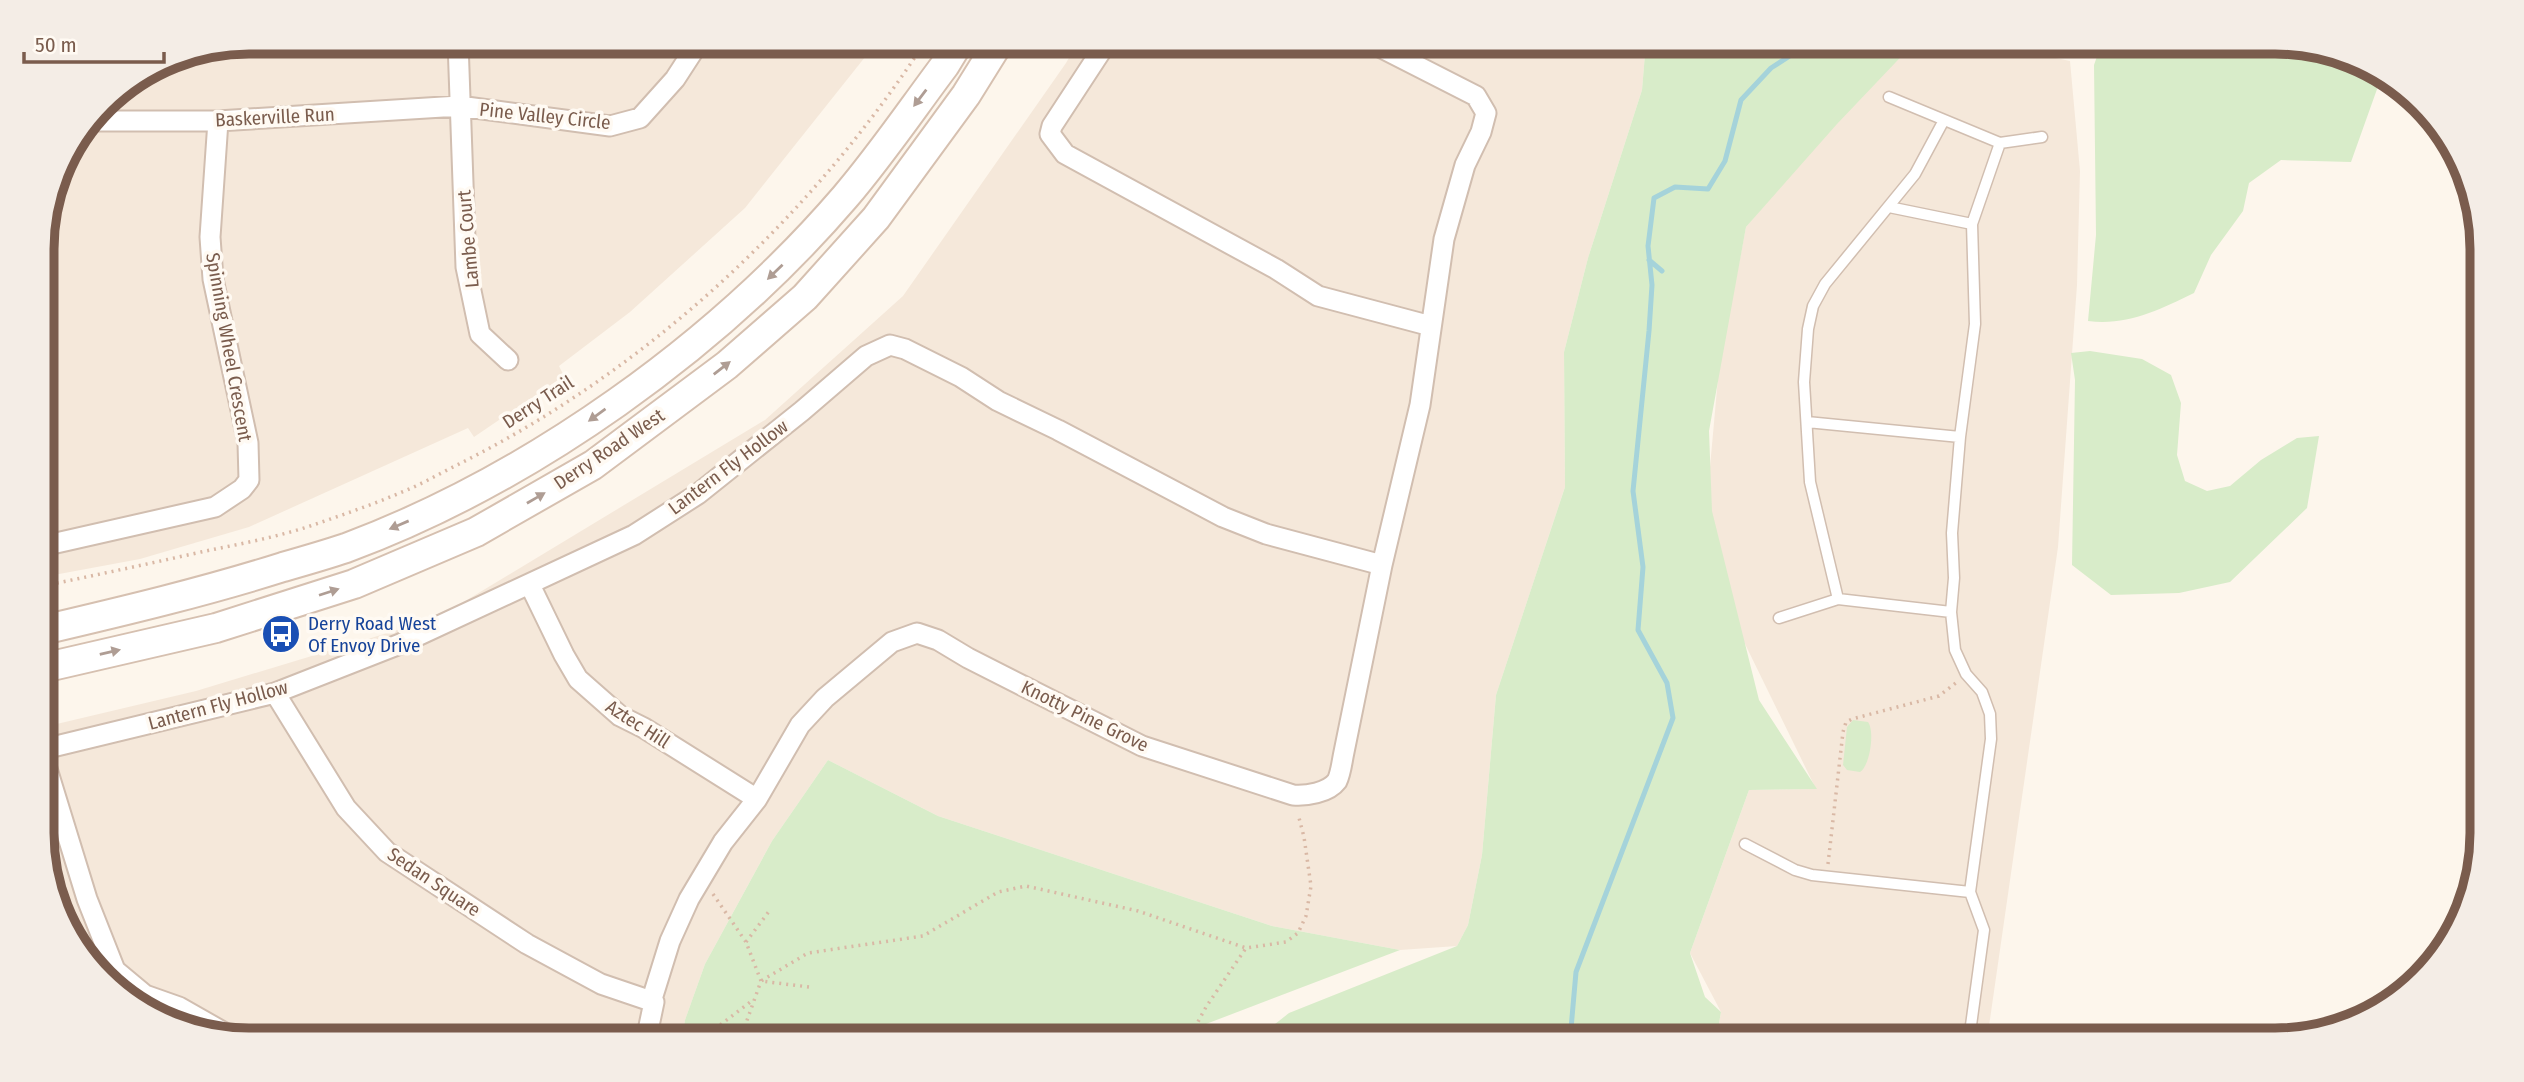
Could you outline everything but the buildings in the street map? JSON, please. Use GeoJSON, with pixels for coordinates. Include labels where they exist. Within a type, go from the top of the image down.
{"type":"FeatureCollection","features":[{"type":"Feature","properties":{"kind":"main road","name":"Derry Road West"},"geometry":{"type":"LineString","coordinates":[[54,627],[204,592],[345,548],[458,500],[573,432],[699,340],[777,271],[846,195],[951,55]]}},
{"type":"Feature","properties":{"kind":"main road","name":"Derry Road West"},"geometry":{"type":"LineString","coordinates":[[54,665],[216,628],[354,584],[476,532],[593,465],[727,365],[805,297],[876,218],[966,95],[991,55]]}},
{"type":"Feature","properties":{"kind":"street","name":"Knotty Pine Grove"},"geometry":{"type":"LineString","coordinates":[[648,1028],[654,1002],[652,999],[670,941],[689,899],[723,842],[757,799],[800,725],[825,698],[892,642],[917,633],[938,640],[968,659],[1142,746],[1293,795],[1311,794],[1327,788],[1338,779],[1382,565],[1420,405],[1444,239],[1465,165],[1481,132],[1486,113],[1476,96],[1394,54]]}},
{"type":"Feature","properties":{"kind":"street","name":"Pine Valley Circle"},"geometry":{"type":"LineString","coordinates":[[458,55],[459,106],[610,126],[640,118],[675,79],[691,55]]}},
{"type":"Feature","properties":{"kind":"street"},"geometry":{"type":"LineString","coordinates":[[1099,55],[1052,126],[1050,134],[1065,154],[1276,269],[1318,296],[1431,326]]}},
{"type":"Feature","properties":{"kind":"street","name":"Baskerville Run"},"geometry":{"type":"LineString","coordinates":[[103,121],[218,121],[459,106]]}},
{"type":"Feature","properties":{"kind":"street","name":"Lambe Court"},"geometry":{"type":"LineString","coordinates":[[459,106],[466,267],[481,334],[508,360]]}},
{"type":"Feature","properties":{"kind":"street","name":"Spinning Wheel Crescent"},"geometry":{"type":"LineString","coordinates":[[54,543],[215,507],[242,489],[248,480],[248,443],[213,279],[210,237],[218,121]]}},
{"type":"Feature","properties":{"kind":"street","name":"Lantern Fly Hollow"},"geometry":{"type":"LineString","coordinates":[[54,747],[275,693],[400,644],[634,536],[698,494],[866,356],[890,345],[905,349],[961,377],[999,401],[1223,517],[1266,534],[1382,565]]}},
{"type":"Feature","properties":{"kind":"street","name":"Aztec Hill"},"geometry":{"type":"LineString","coordinates":[[530,585],[564,655],[579,679],[593,693],[621,716],[757,799]]}},
{"type":"Feature","properties":{"kind":"street","name":"Sedan Square"},"geometry":{"type":"LineString","coordinates":[[275,693],[346,808],[387,852],[527,944],[601,985],[654,1002]]}},
{"type":"Feature","properties":{"kind":"street"},"geometry":{"type":"LineString","coordinates":[[54,791],[110,963],[145,995],[179,1007],[207,1023]]}},
{"type":"Feature","properties":{"kind":"lane"},"geometry":{"type":"LineString","coordinates":[[1889,97],[2000,143],[2042,137]]}},
{"type":"Feature","properties":{"kind":"lane"},"geometry":{"type":"LineString","coordinates":[[1838,599],[1810,482],[1804,382],[1808,329],[1813,306],[1825,284],[1915,174],[1944,120]]}},
{"type":"Feature","properties":{"kind":"lane"},"geometry":{"type":"LineString","coordinates":[[1971,1027],[1984,930],[1970,892],[1991,739],[1990,713],[1982,692],[1966,674],[1955,650],[1951,612],[1954,578],[1952,533],[1960,437],[1975,324],[1972,224],[2000,143]]}},
{"type":"Feature","properties":{"kind":"lane"},"geometry":{"type":"LineString","coordinates":[[1889,207],[1972,224]]}},
{"type":"Feature","properties":{"kind":"lane"},"geometry":{"type":"LineString","coordinates":[[1807,422],[1960,437]]}},
{"type":"Feature","properties":{"kind":"lane"},"geometry":{"type":"LineString","coordinates":[[1779,618],[1838,599],[1951,612]]}},
{"type":"Feature","properties":{"kind":"lane"},"geometry":{"type":"LineString","coordinates":[[1745,844],[1795,870],[1970,892]]}},
{"type":"Feature","properties":{"kind":"path","name":"Derry Trail"},"geometry":{"type":"LineString","coordinates":[[54,584],[247,543],[313,525],[403,492],[488,450],[548,415],[644,348],[711,291],[780,224],[847,147],[917,55]]}},
{"type":"Feature","properties":{"kind":"path"},"geometry":{"type":"LineString","coordinates":[[1827,876],[1846,722],[1939,696],[1966,674]]}},
{"type":"Feature","properties":{"kind":"path"},"geometry":{"type":"LineString","coordinates":[[761,981],[808,953],[923,936],[998,892],[1026,886],[1138,911],[1246,948],[1286,942],[1298,933],[1306,916],[1311,886],[1304,837],[1293,795]]}},
{"type":"Feature","properties":{"kind":"path"},"geometry":{"type":"LineString","coordinates":[[701,878],[746,942],[761,981],[744,1028]]}},
{"type":"Feature","properties":{"kind":"path"},"geometry":{"type":"LineString","coordinates":[[746,942],[770,910]]}},
{"type":"Feature","properties":{"kind":"path"},"geometry":{"type":"LineString","coordinates":[[1195,1028],[1246,948]]}},
{"type":"Feature","properties":{"kind":"path"},"geometry":{"type":"LineString","coordinates":[[761,981],[809,987]]}},
{"type":"Feature","properties":{"kind":"path"},"geometry":{"type":"LineString","coordinates":[[716,1028],[755,999]]}},
{"type":"Feature","properties":{"kind":"shaded area"},"geometry":{"type":"Polygon","coordinates":[[[1645,54],[1642,90],[1588,258],[1564,352],[1565,487],[1496,695],[1482,855],[1468,925],[1457,946],[1400,950],[1272,926],[938,816],[828,760],[772,841],[705,964],[684,1028],[224,1026],[174,1013],[130,988],[111,971],[94,952],[80,930],[61,883],[54,833],[54,725],[196,691],[437,618],[765,420],[903,296],[1071,55],[1645,54]]]}},
{"type":"Feature","properties":{"kind":"shaded area"},"geometry":{"type":"Polygon","coordinates":[[[1902,54],[2038,54],[2070,61],[2080,171],[2077,285],[2058,547],[1989,1027],[1718,1027],[1721,1012],[1690,953],[1749,790],[1816,789],[1702,556],[1719,367],[1746,227],[1836,119],[1902,54]]]}},
{"type":"Feature","properties":{"kind":"shaded area"},"geometry":{"type":"Polygon","coordinates":[[[236,55],[867,55],[745,208],[630,312],[559,366],[564,376],[474,437],[468,428],[249,527],[140,559],[54,575],[55,236],[58,211],[74,163],[94,130],[141,87],[186,65],[236,55]]]}},
{"type":"Feature","properties":{"kind":"green space"},"geometry":{"type":"Polygon","coordinates":[[[1645,54],[1903,54],[1746,227],[1709,431],[1712,511],[1759,700],[1817,789],[1749,790],[1690,953],[1705,997],[1721,1012],[1718,1027],[1271,1027],[1289,1013],[1457,946],[1468,925],[1482,855],[1496,695],[1565,487],[1564,352],[1588,258],[1642,90],[1645,54]]]}},
{"type":"Feature","properties":{"kind":"green space"},"geometry":{"type":"Polygon","coordinates":[[[2098,54],[2275,54],[2313,58],[2338,65],[2379,84],[2351,162],[2281,160],[2249,183],[2243,211],[2211,255],[2194,293],[2155,311],[2129,319],[2102,322],[2088,321],[2096,235],[2094,65],[2098,54]]]}},
{"type":"Feature","properties":{"kind":"green space"},"geometry":{"type":"Polygon","coordinates":[[[2090,351],[2142,359],[2171,375],[2181,403],[2177,455],[2185,481],[2207,491],[2230,486],[2261,460],[2297,438],[2319,436],[2307,508],[2230,582],[2179,593],[2111,595],[2072,565],[2075,380],[2071,353],[2090,351]]]}},
{"type":"Feature","properties":{"kind":"green space"},"geometry":{"type":"Polygon","coordinates":[[[1853,720],[1868,722],[1871,733],[1869,756],[1860,772],[1847,770],[1843,765],[1847,727],[1853,720]]]}},
{"type":"Feature","properties":{"kind":"green space"},"geometry":{"type":"Polygon","coordinates":[[[828,760],[938,816],[1272,926],[1400,950],[1206,1024],[1205,1028],[684,1028],[705,964],[772,841],[828,760]]]}},
{"type":"Feature","properties":{"kind":"waterway"},"geometry":{"type":"LineString","coordinates":[[1571,1027],[1576,972],[1673,718],[1667,683],[1638,630],[1643,567],[1633,491],[1649,331],[1652,285],[1648,246],[1654,198],[1675,187],[1708,189],[1725,161],[1741,100],[1771,68],[1792,54]]}},
{"type":"Feature","properties":{"kind":"waterway"},"geometry":{"type":"LineString","coordinates":[[1649,260],[1662,271]]}},
{"type":"Feature","properties":{"kind":"place","name":"Derry Road West Of Envoy Drive"},"geometry":{"type":"Point","coordinates":[281,634]}}]}
